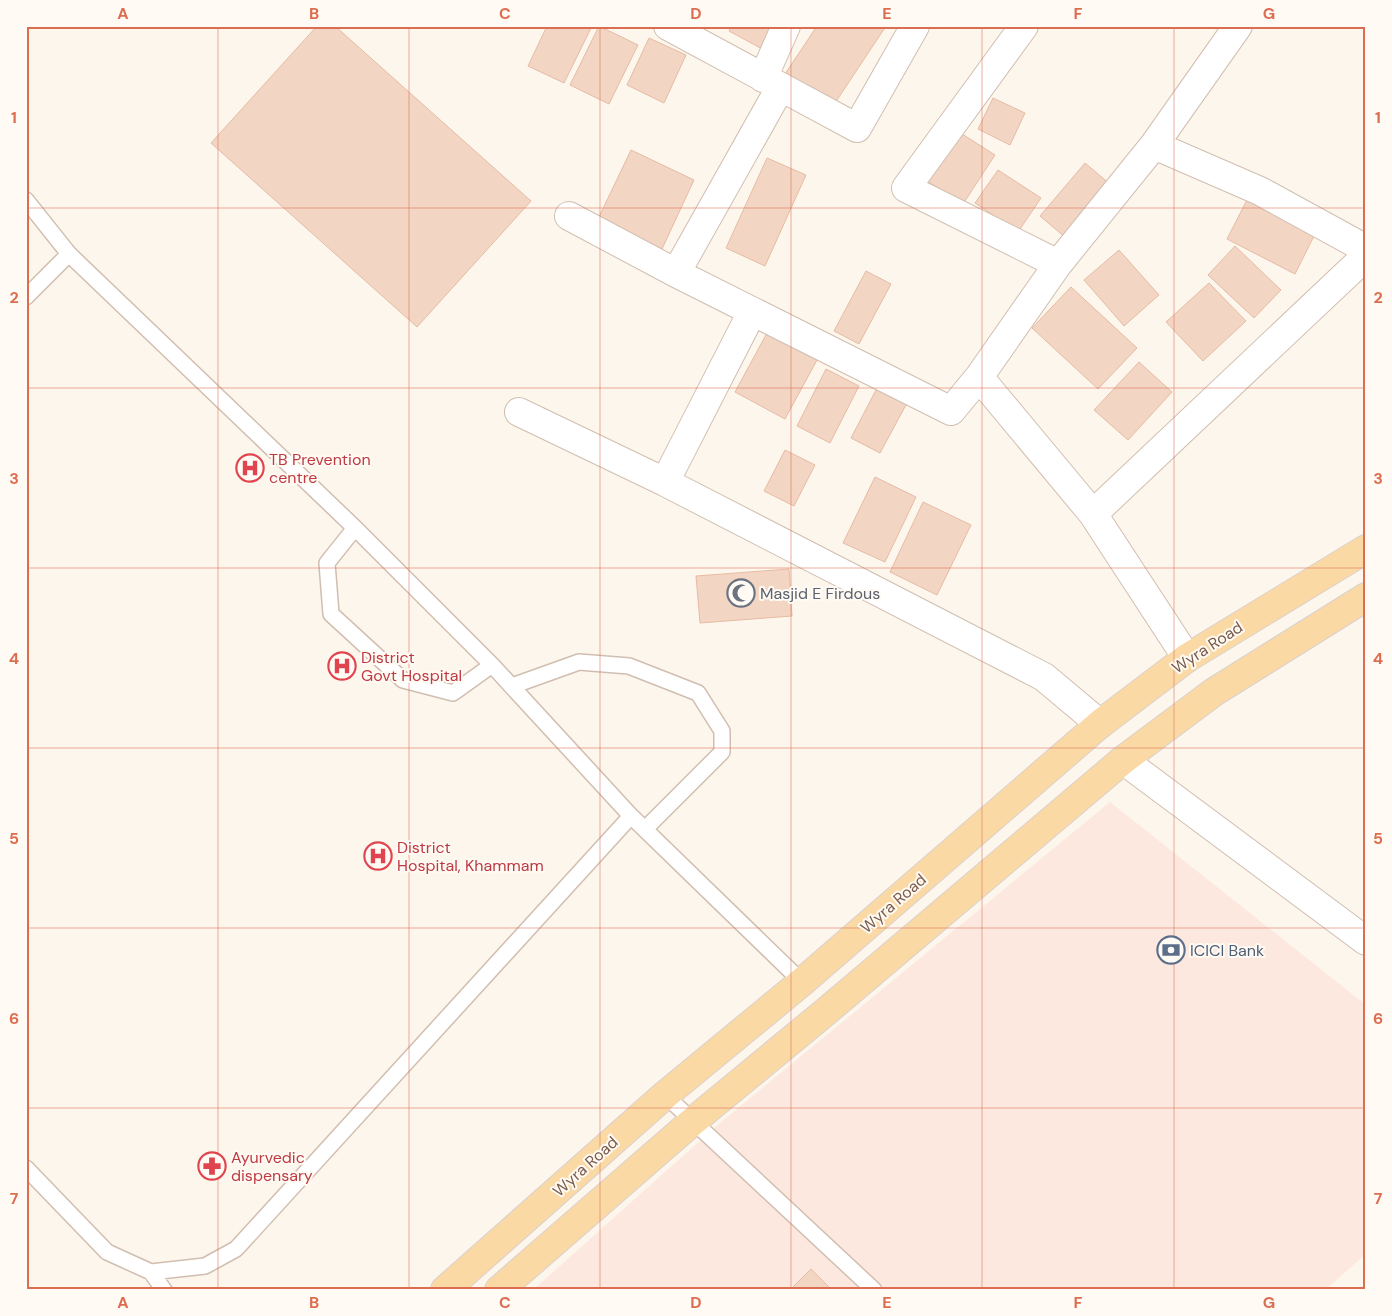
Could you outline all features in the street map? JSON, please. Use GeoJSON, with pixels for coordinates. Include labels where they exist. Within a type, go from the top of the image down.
{"type":"FeatureCollection","features":[{"type":"Feature","properties":{"kind":"main road","name":"Wyra Road"},"geometry":{"type":"LineString","coordinates":[[445,1290],[665,1095],[802,982],[1100,724],[1187,658],[1366,549]]}},
{"type":"Feature","properties":{"kind":"main road"},"geometry":{"type":"LineString","coordinates":[[499,1290],[692,1122],[831,1008],[1123,760],[1214,692],[1366,597]]}},
{"type":"Feature","properties":{"kind":"street"},"geometry":{"type":"LineString","coordinates":[[668,26],[771,83],[858,128],[914,26]]}},
{"type":"Feature","properties":{"kind":"street"},"geometry":{"type":"LineString","coordinates":[[676,273],[771,83],[786,26]]}},
{"type":"Feature","properties":{"kind":"street"},"geometry":{"type":"LineString","coordinates":[[1024,26],[906,188],[1058,264]]}},
{"type":"Feature","properties":{"kind":"street"},"geometry":{"type":"LineString","coordinates":[[569,216],[752,312],[951,411],[979,377],[1058,264],[1154,145],[1238,26]]}},
{"type":"Feature","properties":{"kind":"street"},"geometry":{"type":"LineString","coordinates":[[1154,145],[1260,191],[1366,249]]}},
{"type":"Feature","properties":{"kind":"street"},"geometry":{"type":"LineString","coordinates":[[1366,229],[1363,234],[1366,240]]}},
{"type":"Feature","properties":{"kind":"street"},"geometry":{"type":"LineString","coordinates":[[1093,514],[1366,256]]}},
{"type":"Feature","properties":{"kind":"street"},"geometry":{"type":"LineString","coordinates":[[665,482],[752,312]]}},
{"type":"Feature","properties":{"kind":"street"},"geometry":{"type":"LineString","coordinates":[[979,377],[1093,514],[1187,658]]}},
{"type":"Feature","properties":{"kind":"street"},"geometry":{"type":"LineString","coordinates":[[518,412],[665,482],[1044,677],[1100,724]]}},
{"type":"Feature","properties":{"kind":"street"},"geometry":{"type":"LineString","coordinates":[[1123,760],[1366,941]]}},
{"type":"Feature","properties":{"kind":"lane"},"geometry":{"type":"LineString","coordinates":[[26,200],[69,254],[355,528],[492,665],[631,816],[802,982]]}},
{"type":"Feature","properties":{"kind":"lane"},"geometry":{"type":"LineString","coordinates":[[26,297],[69,254]]}},
{"type":"Feature","properties":{"kind":"lane"},"geometry":{"type":"LineString","coordinates":[[355,528],[327,563],[331,614],[403,680],[453,693],[492,665]]}},
{"type":"Feature","properties":{"kind":"lane"},"geometry":{"type":"LineString","coordinates":[[512,686],[578,662],[629,666],[698,694],[722,731],[722,752],[645,829]]}},
{"type":"Feature","properties":{"kind":"lane"},"geometry":{"type":"LineString","coordinates":[[151,1272],[205,1266],[236,1249],[631,816]]}},
{"type":"Feature","properties":{"kind":"lane"},"geometry":{"type":"LineString","coordinates":[[665,1095],[874,1290]]}},
{"type":"Feature","properties":{"kind":"lane"},"geometry":{"type":"LineString","coordinates":[[26,1168],[107,1252],[151,1272],[164,1290]]}},
{"type":"Feature","properties":{"kind":"shaded area"},"geometry":{"type":"Polygon","coordinates":[[[1110,802],[1366,1005],[1366,1254],[1325,1290],[533,1290],[721,1122],[1110,802]]]}},
{"type":"Feature","properties":{"kind":"building"},"geometry":{"type":"Polygon","coordinates":[[[317,26],[335,26],[531,201],[417,327],[211,143],[317,26]]]}},
{"type":"Feature","properties":{"kind":"building"},"geometry":{"type":"Polygon","coordinates":[[[547,26],[592,26],[564,83],[528,66],[547,26]]]}},
{"type":"Feature","properties":{"kind":"building"},"geometry":{"type":"Polygon","coordinates":[[[599,26],[638,45],[609,104],[570,85],[599,26]]]}},
{"type":"Feature","properties":{"kind":"building"},"geometry":{"type":"Polygon","coordinates":[[[732,26],[777,26],[764,50],[729,31],[732,26]]]}},
{"type":"Feature","properties":{"kind":"building"},"geometry":{"type":"Polygon","coordinates":[[[817,26],[886,26],[833,106],[785,74],[817,26]]]}},
{"type":"Feature","properties":{"kind":"building"},"geometry":{"type":"Polygon","coordinates":[[[649,38],[686,55],[664,103],[627,85],[649,38]]]}},
{"type":"Feature","properties":{"kind":"building"},"geometry":{"type":"Polygon","coordinates":[[[993,98],[1025,113],[1010,145],[978,129],[993,98]]]}},
{"type":"Feature","properties":{"kind":"building"},"geometry":{"type":"Polygon","coordinates":[[[959,132],[995,155],[963,204],[927,181],[959,132]]]}},
{"type":"Feature","properties":{"kind":"building"},"geometry":{"type":"Polygon","coordinates":[[[631,150],[694,180],[662,249],[598,219],[631,150]]]}},
{"type":"Feature","properties":{"kind":"building"},"geometry":{"type":"Polygon","coordinates":[[[767,158],[806,175],[765,266],[726,248],[767,158]]]}},
{"type":"Feature","properties":{"kind":"building"},"geometry":{"type":"Polygon","coordinates":[[[1085,163],[1111,185],[1066,238],[1040,216],[1085,163]]]}},
{"type":"Feature","properties":{"kind":"building"},"geometry":{"type":"Polygon","coordinates":[[[998,170],[1041,198],[1018,232],[975,203],[998,170]]]}},
{"type":"Feature","properties":{"kind":"building"},"geometry":{"type":"Polygon","coordinates":[[[1249,196],[1317,230],[1295,274],[1227,239],[1249,196]]]}},
{"type":"Feature","properties":{"kind":"building"},"geometry":{"type":"Polygon","coordinates":[[[1235,246],[1281,290],[1254,318],[1208,275],[1235,246]]]}},
{"type":"Feature","properties":{"kind":"building"},"geometry":{"type":"Polygon","coordinates":[[[1119,250],[1159,295],[1124,326],[1084,280],[1119,250]]]}},
{"type":"Feature","properties":{"kind":"building"},"geometry":{"type":"Polygon","coordinates":[[[866,271],[891,284],[859,344],[834,331],[866,271]]]}},
{"type":"Feature","properties":{"kind":"building"},"geometry":{"type":"Polygon","coordinates":[[[1209,283],[1246,321],[1203,361],[1166,322],[1209,283]]]}},
{"type":"Feature","properties":{"kind":"building"},"geometry":{"type":"Polygon","coordinates":[[[1071,287],[1137,348],[1098,389],[1032,328],[1071,287]]]}},
{"type":"Feature","properties":{"kind":"building"},"geometry":{"type":"Polygon","coordinates":[[[767,333],[817,360],[785,419],[735,392],[767,333]]]}},
{"type":"Feature","properties":{"kind":"building"},"geometry":{"type":"Polygon","coordinates":[[[1139,362],[1172,392],[1128,440],[1094,410],[1139,362]]]}},
{"type":"Feature","properties":{"kind":"building"},"geometry":{"type":"Polygon","coordinates":[[[826,369],[859,386],[830,443],[797,426],[826,369]]]}},
{"type":"Feature","properties":{"kind":"building"},"geometry":{"type":"Polygon","coordinates":[[[877,388],[907,403],[880,453],[851,438],[877,388]]]}},
{"type":"Feature","properties":{"kind":"building"},"geometry":{"type":"Polygon","coordinates":[[[785,450],[815,465],[794,506],[764,491],[785,450]]]}},
{"type":"Feature","properties":{"kind":"building"},"geometry":{"type":"Polygon","coordinates":[[[875,477],[916,497],[885,562],[843,543],[875,477]]]}},
{"type":"Feature","properties":{"kind":"building"},"geometry":{"type":"Polygon","coordinates":[[[923,502],[971,525],[937,595],[890,572],[923,502]]]}},
{"type":"Feature","properties":{"kind":"building"},"geometry":{"type":"Polygon","coordinates":[[[789,569],[792,616],[700,623],[696,576],[789,569]]]}},
{"type":"Feature","properties":{"kind":"building"},"geometry":{"type":"Polygon","coordinates":[[[811,1269],[832,1290],[790,1290],[811,1269]]]}},
{"type":"Feature","properties":{"kind":"place","name":"TB Prevention centre"},"geometry":{"type":"Point","coordinates":[250,468]}},
{"type":"Feature","properties":{"kind":"place","name":"Masjid E Firdous"},"geometry":{"type":"Point","coordinates":[741,593]}},
{"type":"Feature","properties":{"kind":"place","name":"District Govt Hospital"},"geometry":{"type":"Point","coordinates":[342,666]}},
{"type":"Feature","properties":{"kind":"place","name":"District Hospital, Khammam"},"geometry":{"type":"Point","coordinates":[378,856]}},
{"type":"Feature","properties":{"kind":"place","name":"ICICI Bank"},"geometry":{"type":"Point","coordinates":[1171,950]}},
{"type":"Feature","properties":{"kind":"place","name":"Ayurvedic dispensary"},"geometry":{"type":"Point","coordinates":[212,1166]}}]}
